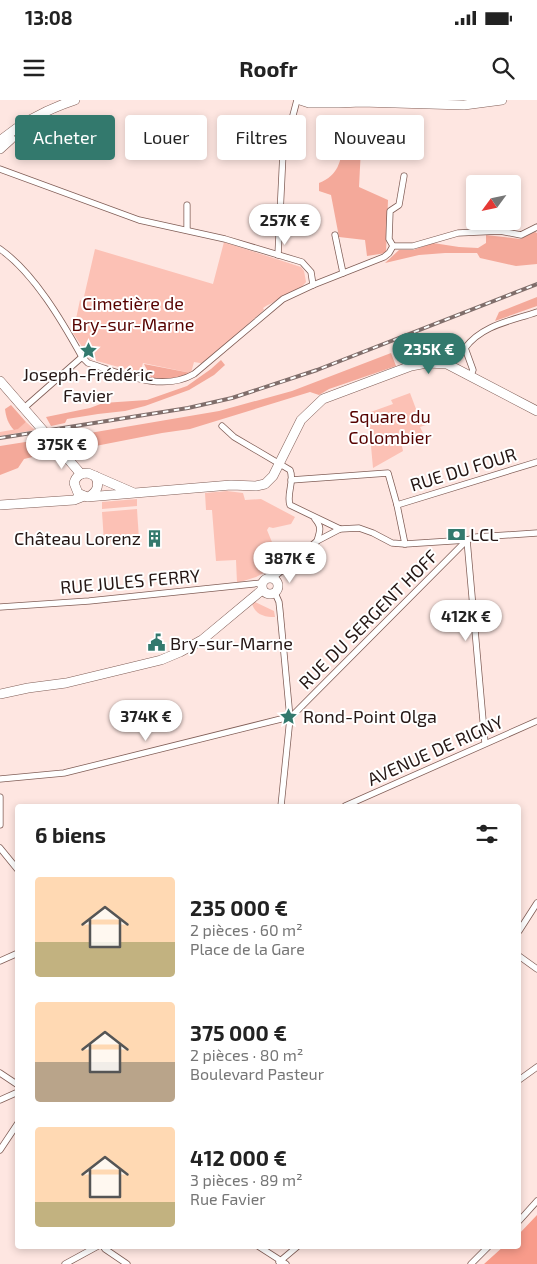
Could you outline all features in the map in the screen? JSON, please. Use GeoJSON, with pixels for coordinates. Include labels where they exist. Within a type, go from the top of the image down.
{"type":"FeatureCollection","features":[{"type":"Feature","properties":{"kind":"main road"},"geometry":{"type":"LineString","coordinates":[[41,115],[75,100]]}},
{"type":"Feature","properties":{"kind":"main road"},"geometry":{"type":"LineString","coordinates":[[298,100],[309,103],[357,101],[464,105],[502,100]]}},
{"type":"Feature","properties":{"kind":"main road"},"geometry":{"type":"LineString","coordinates":[[0,141],[15,128]]}},
{"type":"Feature","properties":{"kind":"main road"},"geometry":{"type":"LineString","coordinates":[[0,150],[15,136]]}},
{"type":"Feature","properties":{"kind":"main road"},"geometry":{"type":"LineString","coordinates":[[74,488],[78,493],[87,496],[231,485],[260,485],[270,480],[301,420],[324,399],[410,366],[427,363],[447,364],[537,411]]}},
{"type":"Feature","properties":{"kind":"main road"},"geometry":{"type":"LineString","coordinates":[[2,386],[24,408],[81,474]]}},
{"type":"Feature","properties":{"kind":"main road"},"geometry":{"type":"LineString","coordinates":[[61,500],[70,494],[74,488],[75,480],[81,474],[88,472],[134,492]]}},
{"type":"Feature","properties":{"kind":"main road"},"geometry":{"type":"LineString","coordinates":[[0,505],[74,500],[94,494],[98,487],[95,476]]}},
{"type":"Feature","properties":{"kind":"main road"},"geometry":{"type":"LineString","coordinates":[[0,694],[66,682],[161,660],[202,640],[262,587],[268,578],[273,578],[278,584],[278,589],[275,593],[269,595],[262,587]]}},
{"type":"Feature","properties":{"kind":"street"},"geometry":{"type":"LineString","coordinates":[[278,255],[283,153],[298,100]]}},
{"type":"Feature","properties":{"kind":"street"},"geometry":{"type":"LineString","coordinates":[[0,169],[139,220],[225,239],[302,262],[311,272],[313,285]]}},
{"type":"Feature","properties":{"kind":"street"},"geometry":{"type":"LineString","coordinates":[[393,246],[390,239],[390,211],[399,205],[404,176]]}},
{"type":"Feature","properties":{"kind":"street"},"geometry":{"type":"LineString","coordinates":[[187,205],[187,230]]}},
{"type":"Feature","properties":{"kind":"street"},"geometry":{"type":"LineString","coordinates":[[393,246],[413,246],[466,233],[500,231],[521,235],[537,227]]}},
{"type":"Feature","properties":{"kind":"street"},"geometry":{"type":"LineString","coordinates":[[335,235],[343,273]]}},
{"type":"Feature","properties":{"kind":"street"},"geometry":{"type":"LineString","coordinates":[[0,249],[19,266],[46,299],[82,357],[88,363],[160,383],[178,382],[194,374],[275,305],[313,285],[384,257],[393,246]]}},
{"type":"Feature","properties":{"kind":"street"},"geometry":{"type":"LineString","coordinates":[[471,376],[474,370],[464,348],[471,340],[492,326],[537,312]]}},
{"type":"Feature","properties":{"kind":"street"},"geometry":{"type":"LineString","coordinates":[[24,408],[82,357]]}},
{"type":"Feature","properties":{"kind":"street"},"geometry":{"type":"LineString","coordinates":[[222,426],[234,437],[290,470],[292,474],[290,505],[340,529]]}},
{"type":"Feature","properties":{"kind":"street","name":"RUE DU FOUR"},"geometry":{"type":"LineString","coordinates":[[397,505],[537,462]]}},
{"type":"Feature","properties":{"kind":"street"},"geometry":{"type":"LineString","coordinates":[[291,480],[387,473],[397,505],[405,544]]}},
{"type":"Feature","properties":{"kind":"street"},"geometry":{"type":"LineString","coordinates":[[314,517],[320,524],[317,540]]}},
{"type":"Feature","properties":{"kind":"street"},"geometry":{"type":"LineString","coordinates":[[273,578],[317,540],[340,529],[359,528],[392,543],[405,544],[467,540],[476,537],[537,532]]}},
{"type":"Feature","properties":{"kind":"street"},"geometry":{"type":"LineString","coordinates":[[467,540],[485,744]]}},
{"type":"Feature","properties":{"kind":"street","name":"RUE DU SERGENT HOFF"},"geometry":{"type":"LineString","coordinates":[[290,718],[467,540]]}},
{"type":"Feature","properties":{"kind":"street","name":"RUE JULES FERRY"},"geometry":{"type":"LineString","coordinates":[[0,607],[262,587]]}},
{"type":"Feature","properties":{"kind":"street"},"geometry":{"type":"LineString","coordinates":[[275,593],[279,602],[290,718],[281,804]]}},
{"type":"Feature","properties":{"kind":"street"},"geometry":{"type":"LineString","coordinates":[[0,779],[64,773],[281,718],[290,718]]}},
{"type":"Feature","properties":{"kind":"street","name":"AVENUE DE RIGNY"},"geometry":{"type":"LineString","coordinates":[[350,804],[537,721]]}},
{"type":"Feature","properties":{"kind":"street"},"geometry":{"type":"LineString","coordinates":[[0,797],[0,825]]}},
{"type":"Feature","properties":{"kind":"street"},"geometry":{"type":"LineString","coordinates":[[0,848],[15,866]]}},
{"type":"Feature","properties":{"kind":"street"},"geometry":{"type":"LineString","coordinates":[[521,927],[537,903]]}},
{"type":"Feature","properties":{"kind":"street"},"geometry":{"type":"LineString","coordinates":[[0,961],[15,955]]}},
{"type":"Feature","properties":{"kind":"street"},"geometry":{"type":"LineString","coordinates":[[521,957],[537,968]]}},
{"type":"Feature","properties":{"kind":"street"},"geometry":{"type":"LineString","coordinates":[[521,1079],[537,1067]]}},
{"type":"Feature","properties":{"kind":"street"},"geometry":{"type":"LineString","coordinates":[[0,1073],[15,1083]]}},
{"type":"Feature","properties":{"kind":"street"},"geometry":{"type":"LineString","coordinates":[[0,1100],[15,1093]]}},
{"type":"Feature","properties":{"kind":"street"},"geometry":{"type":"LineString","coordinates":[[0,1150],[15,1128]]}},
{"type":"Feature","properties":{"kind":"street"},"geometry":{"type":"LineString","coordinates":[[521,1219],[537,1201]]}},
{"type":"Feature","properties":{"kind":"street"},"geometry":{"type":"LineString","coordinates":[[65,1264],[92,1249]]}},
{"type":"Feature","properties":{"kind":"street"},"geometry":{"type":"LineString","coordinates":[[105,1249],[127,1264]]}},
{"type":"Feature","properties":{"kind":"street"},"geometry":{"type":"LineString","coordinates":[[262,1249],[281,1263],[295,1249]]}},
{"type":"Feature","properties":{"kind":"street"},"geometry":{"type":"LineString","coordinates":[[471,1264],[486,1249]]}},
{"type":"Feature","properties":{"kind":"green space","name":"Cimetière de Bry-sur-Marne"},"geometry":{"type":"Polygon","coordinates":[[[224,242],[301,267],[304,271],[306,282],[300,289],[263,308],[264,310],[202,365],[194,362],[191,373],[143,363],[140,373],[90,359],[73,333],[80,300],[83,301],[95,249],[213,284],[224,242]]]}},
{"type":"Feature","properties":{"kind":"green space","name":"Square du Colombier"},"geometry":{"type":"Polygon","coordinates":[[[410,393],[416,409],[429,424],[420,427],[424,435],[401,442],[403,451],[373,468],[368,413],[393,404],[391,400],[410,393]]]}},
{"type":"Feature","properties":{"kind":"green space"},"geometry":{"type":"Polygon","coordinates":[[[26,422],[35,430],[0,436],[0,432],[17,429],[26,422]]]}},
{"type":"Feature","properties":{"kind":"green space"},"geometry":{"type":"Polygon","coordinates":[[[227,491],[243,493],[245,500],[261,499],[295,517],[291,524],[273,528],[269,527],[267,530],[281,564],[256,577],[237,583],[236,560],[216,561],[212,510],[206,510],[205,493],[227,491]]]}},
{"type":"Feature","properties":{"kind":"green space"},"geometry":{"type":"Polygon","coordinates":[[[137,499],[137,506],[102,509],[102,502],[137,499]]]}},
{"type":"Feature","properties":{"kind":"green space"},"geometry":{"type":"Polygon","coordinates":[[[137,509],[139,540],[104,542],[102,512],[137,509]]]}},
{"type":"Feature","properties":{"kind":"green space"},"geometry":{"type":"Polygon","coordinates":[[[255,602],[274,611],[275,617],[264,616],[258,613],[252,604],[255,602]]]}},
{"type":"Feature","properties":{"kind":"shaded area"},"geometry":{"type":"Polygon","coordinates":[[[340,160],[360,160],[359,187],[388,200],[386,253],[367,256],[365,240],[339,237],[331,195],[319,191],[319,183],[331,176],[338,167],[340,160]]]}},
{"type":"Feature","properties":{"kind":"shaded area"},"geometry":{"type":"Polygon","coordinates":[[[535,232],[537,233],[537,264],[516,266],[480,258],[477,253],[419,255],[385,263],[399,250],[413,250],[433,243],[478,248],[486,243],[486,235],[520,239],[535,232]]]}},
{"type":"Feature","properties":{"kind":"shaded area"},"geometry":{"type":"Polygon","coordinates":[[[537,297],[537,306],[495,321],[499,312],[537,297]]]}},
{"type":"Feature","properties":{"kind":"shaded area"},"geometry":{"type":"Polygon","coordinates":[[[391,353],[396,366],[329,389],[319,395],[310,392],[190,429],[70,451],[63,439],[219,411],[292,391],[391,353]]]}},
{"type":"Feature","properties":{"kind":"shaded area"},"geometry":{"type":"Polygon","coordinates":[[[221,360],[225,365],[214,375],[189,390],[145,406],[125,411],[67,419],[65,423],[51,426],[46,417],[90,408],[103,403],[147,400],[187,386],[221,360]]]}},
{"type":"Feature","properties":{"kind":"shaded area"},"geometry":{"type":"Polygon","coordinates":[[[144,364],[191,373],[181,379],[153,381],[144,364]]]}},
{"type":"Feature","properties":{"kind":"shaded area"},"geometry":{"type":"Polygon","coordinates":[[[11,405],[26,422],[14,430],[10,425],[5,409],[11,405]]]}},
{"type":"Feature","properties":{"kind":"shaded area"},"geometry":{"type":"Polygon","coordinates":[[[38,440],[41,455],[24,459],[18,468],[0,475],[0,446],[38,440]]]}},
{"type":"Feature","properties":{"kind":"shaded area"},"geometry":{"type":"Polygon","coordinates":[[[537,1215],[537,1264],[484,1264],[501,1249],[521,1249],[521,1232],[537,1215]]]}},
{"type":"Feature","properties":{"kind":"railway"},"geometry":{"type":"LineString","coordinates":[[0,438],[188,408],[232,398],[317,370],[537,284]]}},
{"type":"Feature","properties":{"kind":"place","name":"Joseph-Frédéric Favier"},"geometry":{"type":"Point","coordinates":[88,351]}},
{"type":"Feature","properties":{"kind":"place","name":"LCL"},"geometry":{"type":"Point","coordinates":[456,534]}},
{"type":"Feature","properties":{"kind":"place","name":"Château Lorenz"},"geometry":{"type":"Point","coordinates":[155,538]}},
{"type":"Feature","properties":{"kind":"place","name":"Bry-sur-Marne"},"geometry":{"type":"Point","coordinates":[156,643]}},
{"type":"Feature","properties":{"kind":"place","name":"Rond-Point Olga"},"geometry":{"type":"Point","coordinates":[289,716]}}]}
